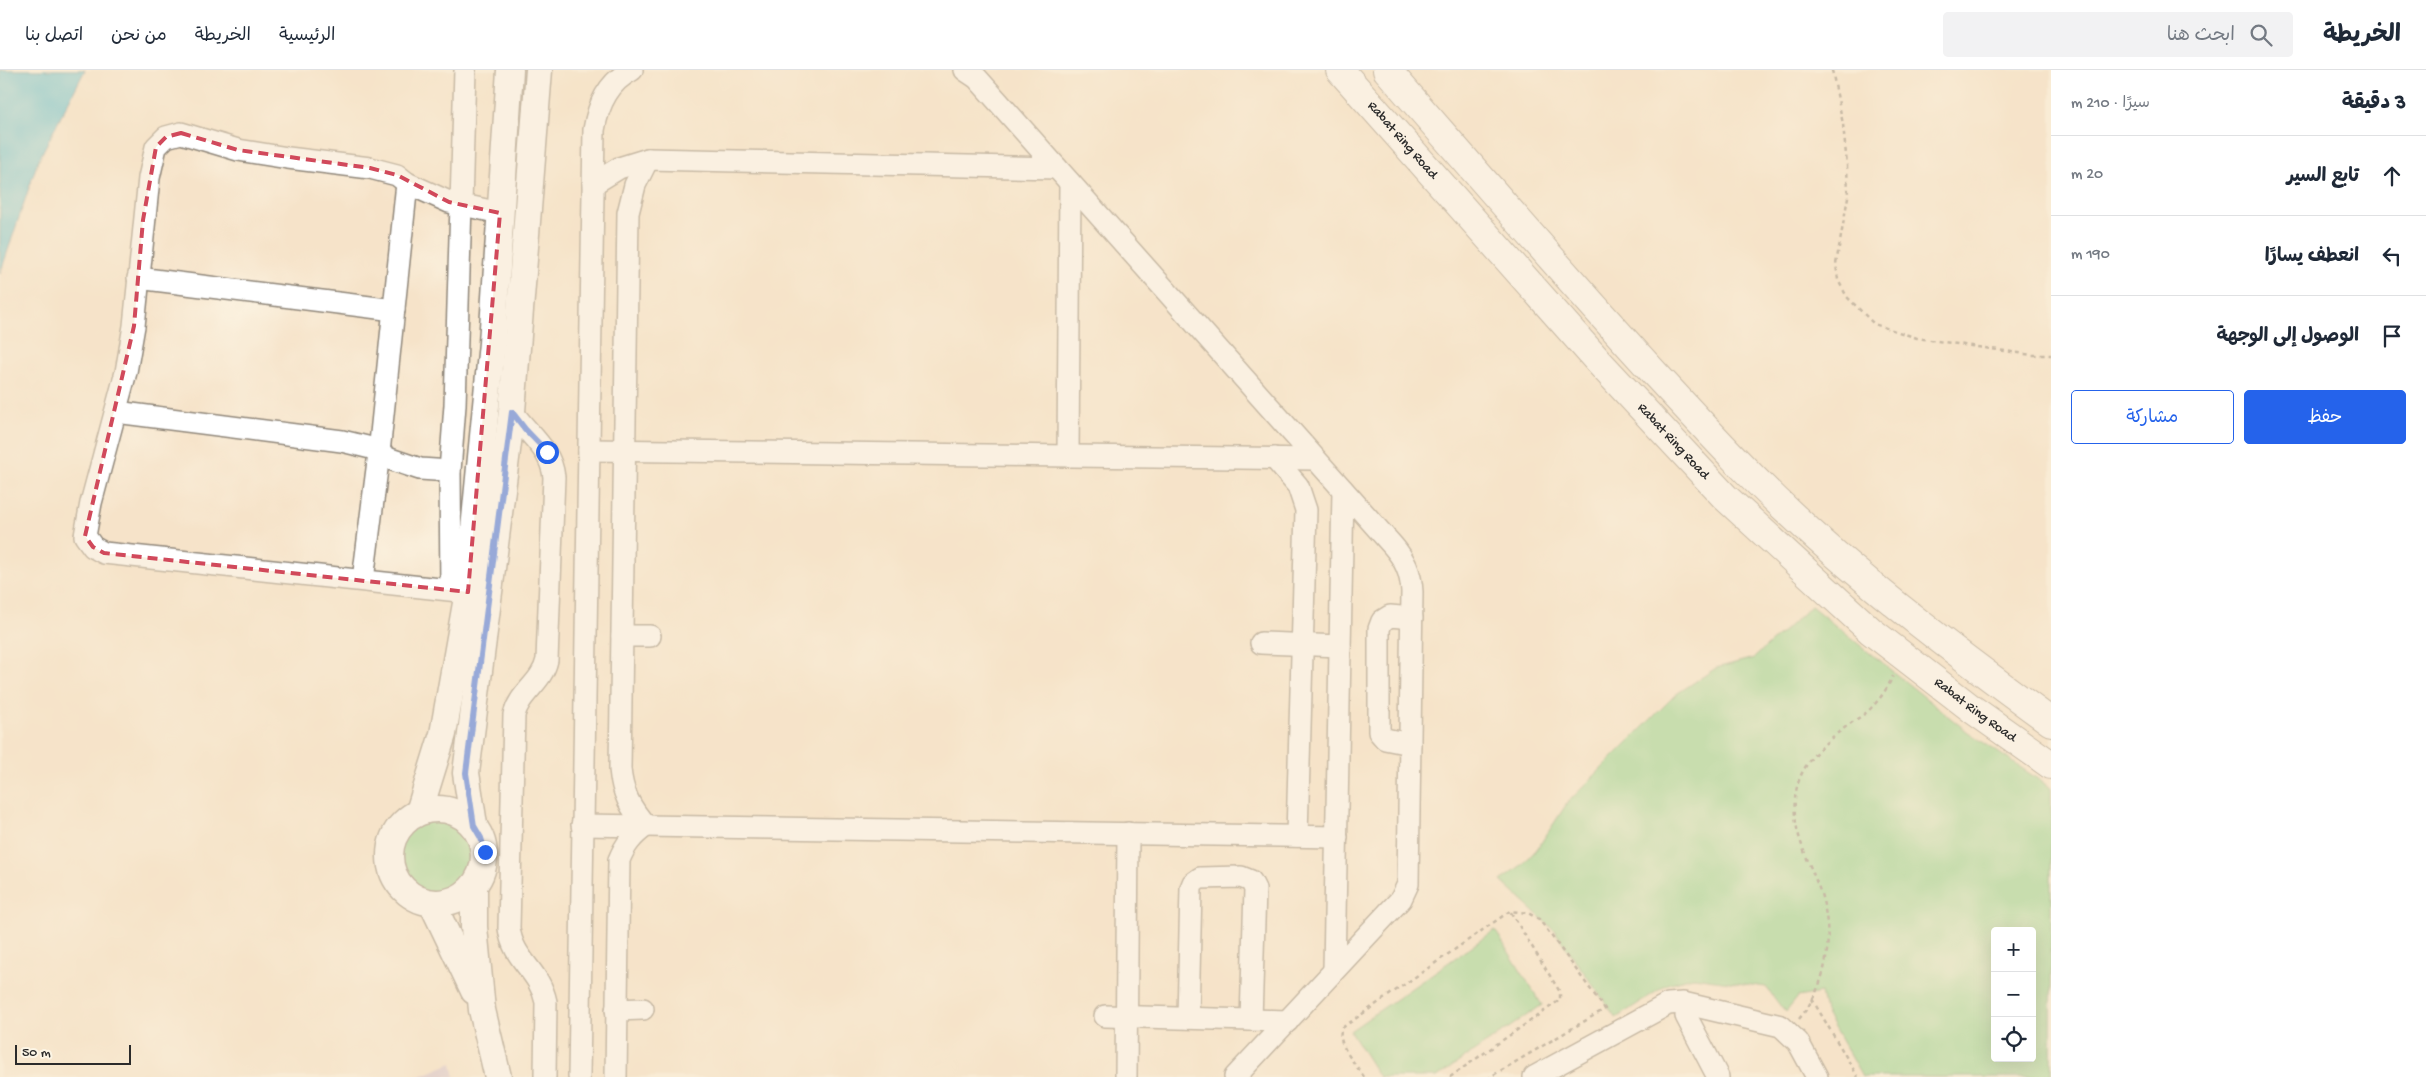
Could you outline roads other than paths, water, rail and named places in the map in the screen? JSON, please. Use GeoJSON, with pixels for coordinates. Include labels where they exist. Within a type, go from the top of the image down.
{"type":"FeatureCollection","features":[{"type":"Feature","properties":{"kind":"highway","name":"Rabat Ring Road"},"geometry":{"type":"LineString","coordinates":[[1340,70],[1598,361],[1725,497],[1871,631],[1972,709],[2051,765]]}},
{"type":"Feature","properties":{"kind":"highway"},"geometry":{"type":"LineString","coordinates":[[1387,70],[1608,322],[1708,430],[1791,514],[1866,579],[1973,665],[2051,722]]}},
{"type":"Feature","properties":{"kind":"main road"},"geometry":{"type":"LineString","coordinates":[[419,812],[443,734],[492,343],[510,70]]}},
{"type":"Feature","properties":{"kind":"main road"},"geometry":{"type":"LineString","coordinates":[[474,826],[466,773],[512,412],[538,70]]}},
{"type":"Feature","properties":{"kind":"main road"},"geometry":{"type":"LineString","coordinates":[[474,887],[455,900],[432,903],[417,899],[404,890],[395,878],[390,863],[390,847],[396,833],[406,820],[419,812],[442,809],[465,817],[474,826],[481,838],[485,852],[483,867],[474,887],[474,927],[482,1010],[498,1077]]}},
{"type":"Feature","properties":{"kind":"main road"},"geometry":{"type":"LineString","coordinates":[[432,903],[447,930],[482,1010]]}},
{"type":"Feature","properties":{"kind":"street"},"geometry":{"type":"LineString","coordinates":[[465,70],[462,205],[456,405],[450,471],[460,591],[104,553],[93,547],[85,536],[116,412],[134,326],[148,178],[156,147],[166,137],[180,133],[238,150],[370,168],[397,176],[407,183],[449,202],[462,205],[500,213]]}},
{"type":"Feature","properties":{"kind":"street"},"geometry":{"type":"LineString","coordinates":[[579,1077],[594,130],[598,110],[607,92],[616,81],[632,70]]}},
{"type":"Feature","properties":{"kind":"street"},"geometry":{"type":"LineString","coordinates":[[965,70],[977,78],[1343,490],[1405,562],[1412,582],[1408,884],[1401,899],[1235,1077]]}},
{"type":"Feature","properties":{"kind":"street"},"geometry":{"type":"LineString","coordinates":[[593,184],[619,168],[648,159],[1063,175]]}},
{"type":"Feature","properties":{"kind":"street"},"geometry":{"type":"LineString","coordinates":[[646,826],[635,814],[627,800],[620,769],[628,214],[635,185],[648,159]]}},
{"type":"Feature","properties":{"kind":"street"},"geometry":{"type":"LineString","coordinates":[[1063,175],[1068,456]]}},
{"type":"Feature","properties":{"kind":"street"},"geometry":{"type":"LineString","coordinates":[[363,580],[379,453],[407,183]]}},
{"type":"Feature","properties":{"kind":"street"},"geometry":{"type":"LineString","coordinates":[[138,278],[394,310]]}},
{"type":"Feature","properties":{"kind":"street"},"geometry":{"type":"LineString","coordinates":[[116,412],[342,441],[371,448],[420,469],[450,471]]}},
{"type":"Feature","properties":{"kind":"street"},"geometry":{"type":"LineString","coordinates":[[512,412],[547,452],[554,477],[547,660],[543,674],[520,698],[514,715],[509,928],[517,953],[535,974],[544,992],[546,1002],[546,1077]]}},
{"type":"Feature","properties":{"kind":"street"},"geometry":{"type":"LineString","coordinates":[[589,450],[1315,459]]}},
{"type":"Feature","properties":{"kind":"street"},"geometry":{"type":"LineString","coordinates":[[1274,458],[1293,478],[1301,493],[1306,510],[1297,836]]}},
{"type":"Feature","properties":{"kind":"street"},"geometry":{"type":"LineString","coordinates":[[1334,970],[1343,490]]}},
{"type":"Feature","properties":{"kind":"street"},"geometry":{"type":"LineString","coordinates":[[1410,744],[1384,739],[1379,732],[1379,629],[1382,621],[1390,616],[1412,618]]}},
{"type":"Feature","properties":{"kind":"street"},"geometry":{"type":"LineString","coordinates":[[622,636],[650,636]]}},
{"type":"Feature","properties":{"kind":"street"},"geometry":{"type":"LineString","coordinates":[[1261,643],[1340,646]]}},
{"type":"Feature","properties":{"kind":"street"},"geometry":{"type":"LineString","coordinates":[[582,824],[1337,837]]}},
{"type":"Feature","properties":{"kind":"street"},"geometry":{"type":"LineString","coordinates":[[616,1077],[619,860],[625,846],[634,834],[646,826]]}},
{"type":"Feature","properties":{"kind":"street"},"geometry":{"type":"LineString","coordinates":[[1126,1077],[1128,833]]}},
{"type":"Feature","properties":{"kind":"street"},"geometry":{"type":"LineString","coordinates":[[1188,1018],[1191,888],[1193,883],[1200,878],[1241,877],[1250,881],[1255,890],[1251,1020]]}},
{"type":"Feature","properties":{"kind":"street"},"geometry":{"type":"LineString","coordinates":[[1542,1075],[1658,1009],[1678,1002],[1773,1022],[1788,1031],[1798,1042],[1817,1077]]}},
{"type":"Feature","properties":{"kind":"street"},"geometry":{"type":"LineString","coordinates":[[616,1010],[643,1009]]}},
{"type":"Feature","properties":{"kind":"street"},"geometry":{"type":"LineString","coordinates":[[1105,1016],[1288,1021]]}},
{"type":"Feature","properties":{"kind":"street"},"geometry":{"type":"LineString","coordinates":[[1686,1016],[1718,1077]]}},
{"type":"Feature","properties":{"kind":"water"},"geometry":{"type":"Polygon","coordinates":[[[0,70],[85,70],[38,161],[0,274],[0,70]]]}}]}
